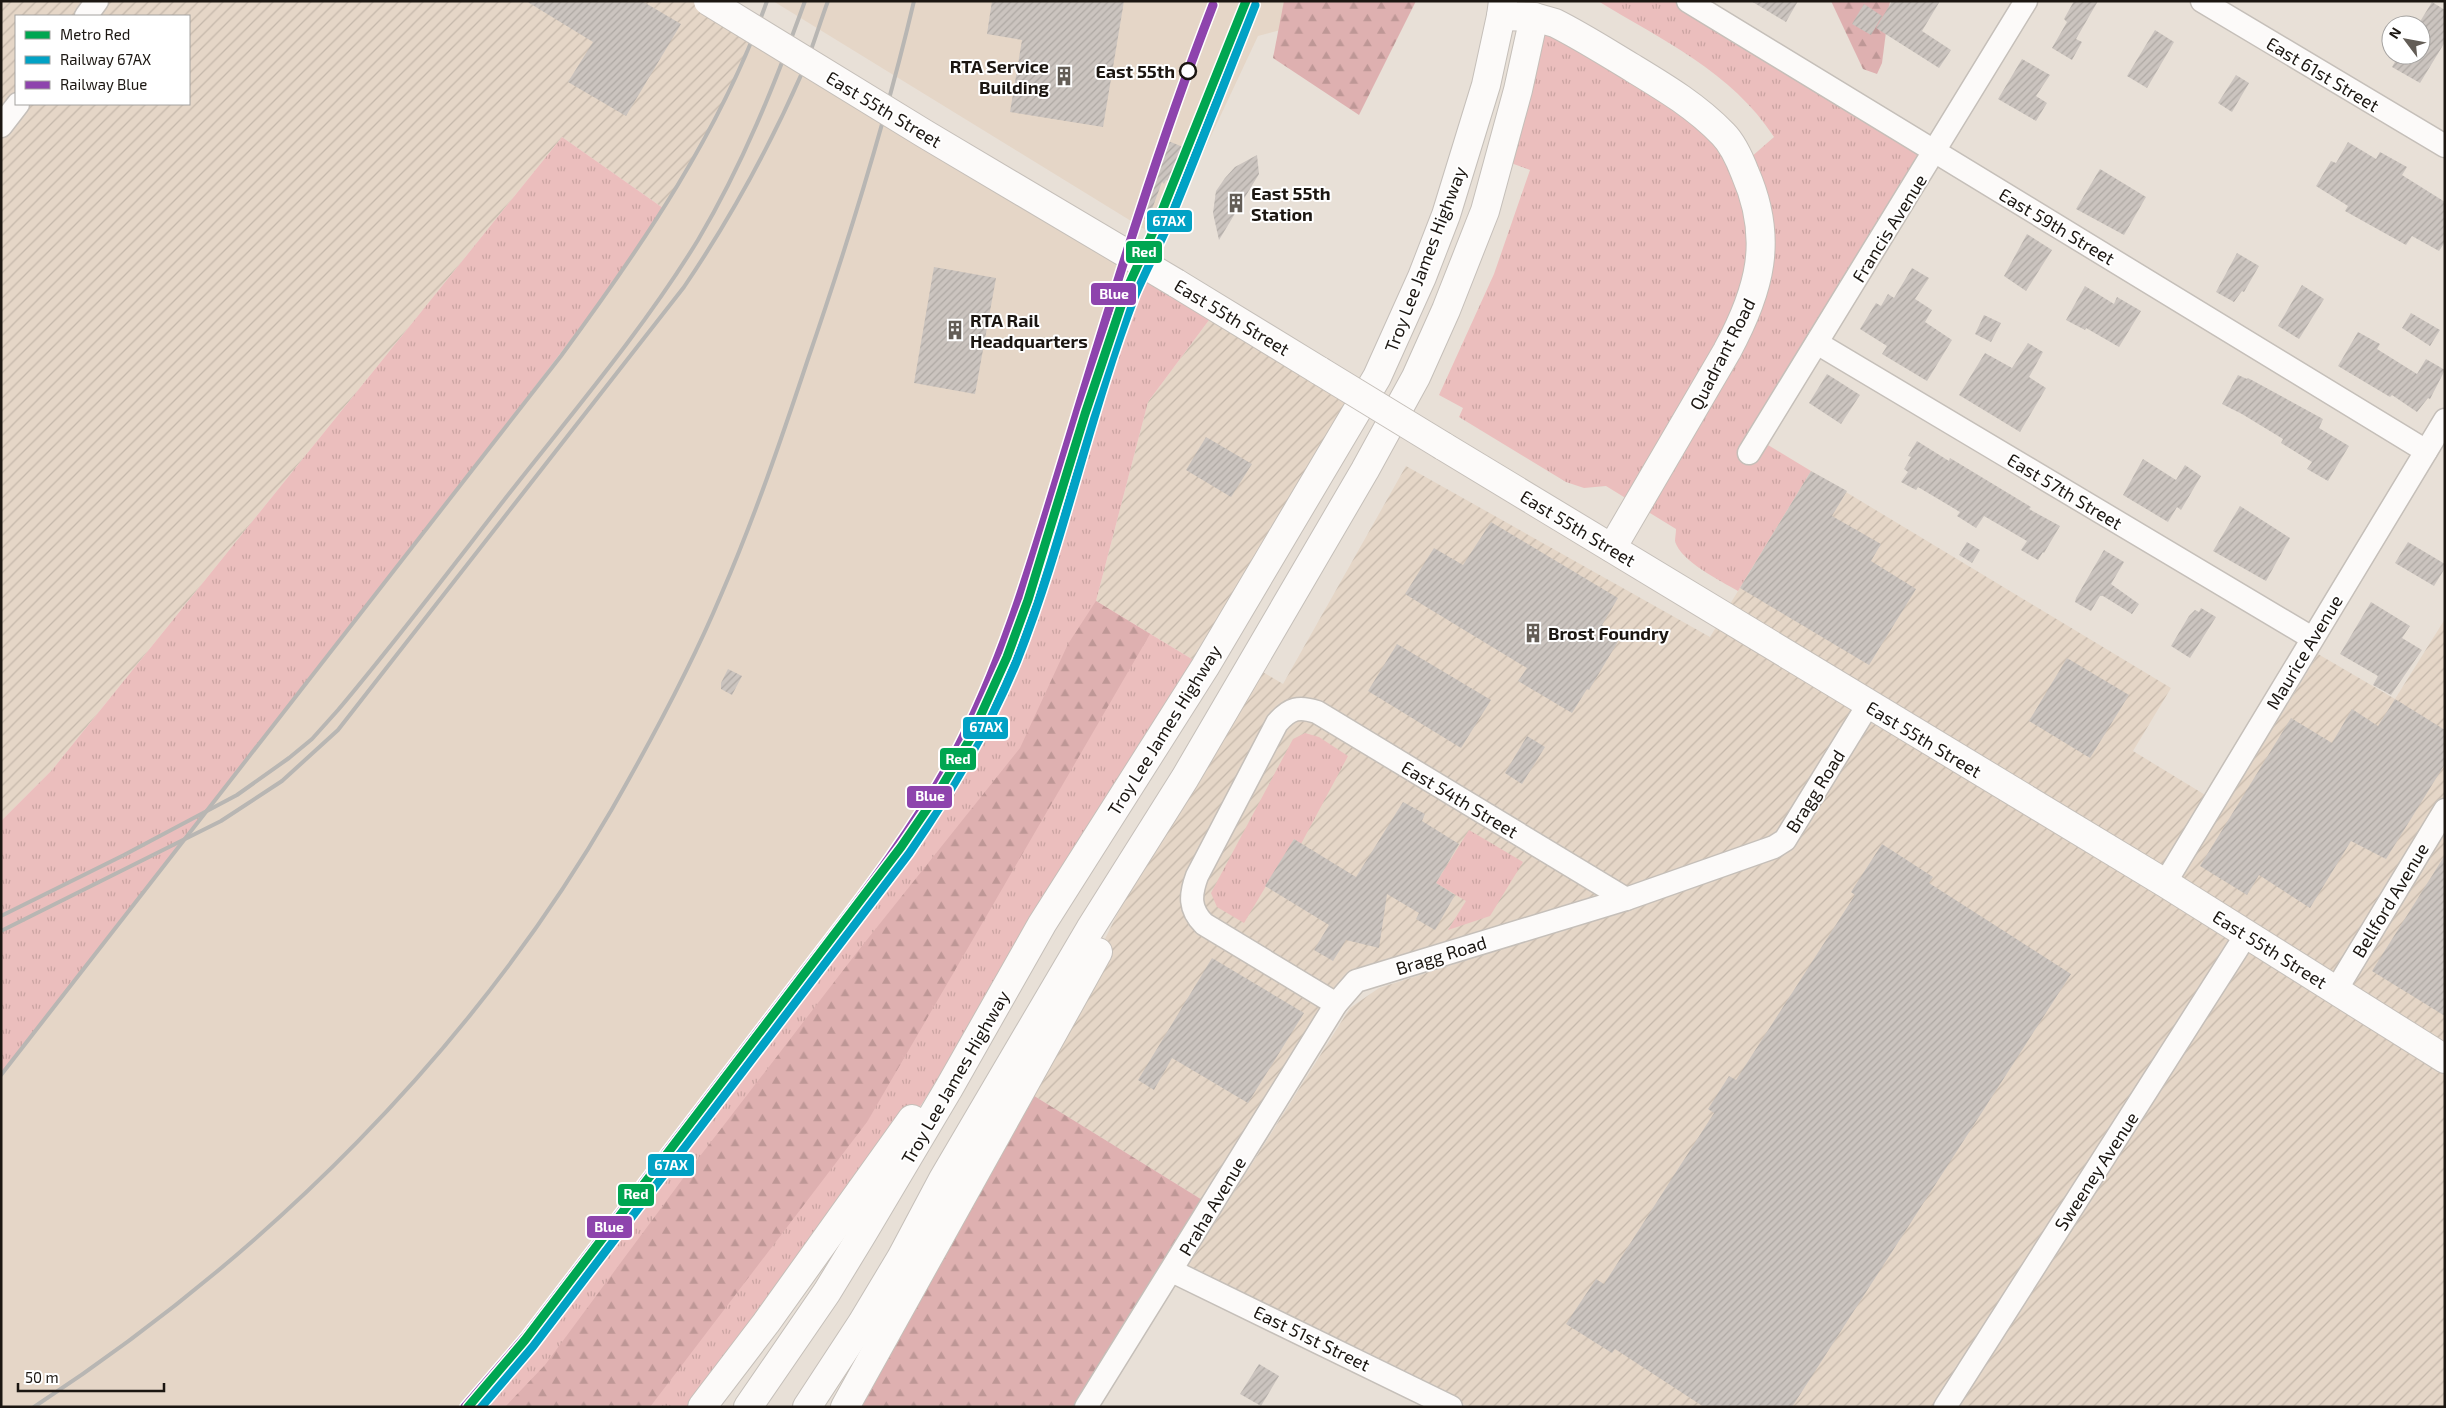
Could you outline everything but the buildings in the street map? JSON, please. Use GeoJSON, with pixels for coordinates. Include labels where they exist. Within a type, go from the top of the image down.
{"type":"FeatureCollection","features":[{"type":"Feature","properties":{"kind":"main road","name":"East 55th Street"},"geometry":{"type":"LineString","coordinates":[[708,1],[925,134],[1176,283],[2164,884],[2445,1059]]}},
{"type":"Feature","properties":{"kind":"main road","name":"Quadrant Road"},"geometry":{"type":"LineString","coordinates":[[1502,9],[1536,9],[1564,28],[1668,90],[1704,115],[1725,136],[1742,166],[1754,197],[1760,225],[1761,259],[1759,274],[1744,318],[1723,359],[1612,548]]}},
{"type":"Feature","properties":{"kind":"main road","name":"Troy Lee James Highway"},"geometry":{"type":"LineString","coordinates":[[748,1407],[827,1292],[950,1088],[1042,924],[1205,668],[1377,377],[1409,307],[1446,215],[1486,85],[1502,9]]}},
{"type":"Feature","properties":{"kind":"main road","name":"Troy Lee James Highway"},"geometry":{"type":"LineString","coordinates":[[807,1407],[887,1282],[943,1178],[1090,929],[1185,778],[1364,470],[1433,340],[1485,211],[1518,90],[1536,9]]}},
{"type":"Feature","properties":{"kind":"main road"},"geometry":{"type":"LineString","coordinates":[[845,1407],[1096,957],[1185,778]]}},
{"type":"Feature","properties":{"kind":"main road"},"geometry":{"type":"LineString","coordinates":[[702,1407],[766,1324],[908,1126],[1042,924]]}},
{"type":"Feature","properties":{"kind":"street"},"geometry":{"type":"LineString","coordinates":[[87,15],[98,1]]}},
{"type":"Feature","properties":{"kind":"street","name":"East 59th Street"},"geometry":{"type":"LineString","coordinates":[[1688,1],[2426,451]]}},
{"type":"Feature","properties":{"kind":"street","name":"Francis Avenue"},"geometry":{"type":"LineString","coordinates":[[1750,453],[1936,152],[2026,1]]}},
{"type":"Feature","properties":{"kind":"street","name":"East 61st Street"},"geometry":{"type":"LineString","coordinates":[[2202,1],[2445,146]]}},
{"type":"Feature","properties":{"kind":"street"},"geometry":{"type":"LineString","coordinates":[[1,126],[17,105]]}},
{"type":"Feature","properties":{"kind":"street","name":"East 57th Street"},"geometry":{"type":"LineString","coordinates":[[1817,343],[2312,638]]}},
{"type":"Feature","properties":{"kind":"street","name":"Maurice Avenue"},"geometry":{"type":"LineString","coordinates":[[2164,884],[2445,420]]}},
{"type":"Feature","properties":{"kind":"street","name":"Bragg Road"},"geometry":{"type":"LineString","coordinates":[[1336,1004],[1356,981],[1626,899],[1774,847],[1785,840],[1868,705]]}},
{"type":"Feature","properties":{"kind":"street","name":"East 54th Street"},"geometry":{"type":"LineString","coordinates":[[1336,1004],[1204,924],[1194,914],[1191,894],[1197,876],[1277,723],[1292,708],[1302,707],[1317,712],[1626,899]]}},
{"type":"Feature","properties":{"kind":"street","name":"Bellford Avenue"},"geometry":{"type":"LineString","coordinates":[[2336,990],[2445,810]]}},
{"type":"Feature","properties":{"kind":"street","name":"Sweeney Avenue"},"geometry":{"type":"LineString","coordinates":[[1945,1407],[2246,935]]}},
{"type":"Feature","properties":{"kind":"street","name":"Praha Avenue"},"geometry":{"type":"LineString","coordinates":[[1086,1407],[1336,1004]]}},
{"type":"Feature","properties":{"kind":"street","name":"East 51st Street"},"geometry":{"type":"LineString","coordinates":[[1172,1271],[1442,1404]]}},
{"type":"Feature","properties":{"kind":"shaded area"},"geometry":{"type":"Polygon","coordinates":[[[1,1],[708,1],[755,30],[729,89],[694,158],[663,208],[562,137],[52,770],[1,821],[1,1]]]}},
{"type":"Feature","properties":{"kind":"shaded area"},"geometry":{"type":"Polygon","coordinates":[[[773,1],[1357,1],[1342,14],[1258,36],[1162,240],[773,1]]]}},
{"type":"Feature","properties":{"kind":"shaded area"},"geometry":{"type":"Polygon","coordinates":[[[755,30],[1139,261],[1104,356],[1028,600],[989,703],[970,739],[938,793],[901,847],[525,1340],[468,1407],[1,1407],[1,1075],[561,356],[614,283],[694,158],[729,89],[755,30]]]}},
{"type":"Feature","properties":{"kind":"shaded area"},"geometry":{"type":"Polygon","coordinates":[[[1218,308],[1366,397],[1205,667],[1096,601],[1148,402],[1218,308]]]}},
{"type":"Feature","properties":{"kind":"shaded area"},"geometry":{"type":"Polygon","coordinates":[[[1406,466],[1710,637],[1811,471],[2171,688],[2133,751],[2225,807],[2318,654],[2395,699],[2445,619],[2445,1407],[1469,1407],[1187,1267],[1350,1008],[1379,988],[1649,902],[1356,981],[1212,1206],[1023,1089],[1096,957],[1185,778],[1251,665],[1283,684],[1406,466]]]}},
{"type":"Feature","properties":{"kind":"green space"},"geometry":{"type":"Polygon","coordinates":[[[1284,1],[1416,1],[1359,115],[1273,58],[1284,1]]]}},
{"type":"Feature","properties":{"kind":"green space"},"geometry":{"type":"Polygon","coordinates":[[[1598,1],[1688,1],[1936,152],[1758,439],[1811,471],[1738,591],[1702,570],[1685,556],[1675,541],[1676,529],[1606,486],[1584,488],[1566,482],[1459,417],[1463,408],[1439,395],[1494,274],[1530,170],[1500,159],[1534,17],[1611,55],[1742,165],[1774,137],[1757,114],[1717,76],[1671,44],[1598,1]]]}},
{"type":"Feature","properties":{"kind":"green space"},"geometry":{"type":"Polygon","coordinates":[[[1831,1],[1890,1],[1882,63],[1877,74],[1863,69],[1831,1]]]}},
{"type":"Feature","properties":{"kind":"green space"},"geometry":{"type":"Polygon","coordinates":[[[562,137],[663,208],[614,283],[434,519],[1,1075],[1,821],[52,770],[562,137]]]}},
{"type":"Feature","properties":{"kind":"green space"},"geometry":{"type":"Polygon","coordinates":[[[1139,261],[1218,308],[1148,402],[1096,601],[1205,667],[1042,924],[907,1126],[702,1407],[468,1407],[525,1340],[901,847],[937,794],[970,740],[989,702],[1011,648],[1048,538],[1099,370],[1139,261]]]}},
{"type":"Feature","properties":{"kind":"green space"},"geometry":{"type":"Polygon","coordinates":[[[1096,601],[1150,634],[867,1122],[650,1407],[505,1407],[545,1365],[687,1173],[858,951],[1020,748],[1068,644],[1096,601]]]}},
{"type":"Feature","properties":{"kind":"green space"},"geometry":{"type":"Polygon","coordinates":[[[1305,733],[1319,737],[1348,756],[1301,844],[1294,839],[1244,923],[1217,907],[1211,893],[1293,739],[1305,733]]]}},
{"type":"Feature","properties":{"kind":"green space"},"geometry":{"type":"Polygon","coordinates":[[[1469,830],[1523,862],[1490,916],[1448,930],[1466,901],[1436,883],[1469,830]]]}},
{"type":"Feature","properties":{"kind":"green space"},"geometry":{"type":"Polygon","coordinates":[[[1023,1089],[1212,1206],[1086,1407],[845,1407],[1023,1089]]]}},
{"type":"Feature","properties":{"kind":"railway"},"geometry":{"type":"LineString","coordinates":[[1,1075],[561,356],[621,272],[650,230],[703,141],[727,96],[767,1]]}},
{"type":"Feature","properties":{"kind":"railway"},"geometry":{"type":"LineString","coordinates":[[1,916],[124,855],[237,795],[312,739],[338,710],[607,370],[677,273],[698,240],[744,153],[770,93],[805,1]]}},
{"type":"Feature","properties":{"kind":"railway"},"geometry":{"type":"LineString","coordinates":[[1,931],[221,821],[282,781],[338,730],[684,287],[733,209],[776,129],[806,64],[828,1]]}},
{"type":"Feature","properties":{"kind":"railway"},"geometry":{"type":"LineString","coordinates":[[34,1407],[120,1347],[203,1283],[282,1214],[358,1141],[429,1064],[495,983],[557,898],[612,809],[670,704],[697,650],[745,538],[787,421],[851,228],[891,93],[914,1]]}},
{"type":"Feature","properties":{"kind":"metro line","name":"Red"},"geometry":{"type":"LineString","coordinates":[[468,1407],[525,1340],[901,847],[938,793],[970,739],[1007,657],[1028,600],[1085,414],[1126,291],[1158,221],[1246,1]]}},
{"type":"Feature","properties":{"kind":"rail line","name":"Blue"},"geometry":{"type":"LineString","coordinates":[[465,1407],[526,1336],[850,912],[916,819],[955,753],[990,679],[1018,602],[1136,224],[1192,59],[1213,5]]}},
{"type":"Feature","properties":{"kind":"rail line","name":"67AX"},"geometry":{"type":"LineString","coordinates":[[481,1407],[533,1346],[909,853],[940,807],[982,735],[1006,686],[1034,615],[1104,386],[1135,295],[1179,197],[1255,5]]}},
{"type":"Feature","properties":{"kind":"place","name":"East 55th"},"geometry":{"type":"Point","coordinates":[1188,71]}},
{"type":"Feature","properties":{"kind":"place","name":"RTA Service Building"},"geometry":{"type":"Point","coordinates":[1064,76]}},
{"type":"Feature","properties":{"kind":"place","name":"East 55th Station"},"geometry":{"type":"Point","coordinates":[1236,203]}},
{"type":"Feature","properties":{"kind":"place","name":"RTA Rail Headquarters"},"geometry":{"type":"Point","coordinates":[955,330]}},
{"type":"Feature","properties":{"kind":"place","name":"Brost Foundry"},"geometry":{"type":"Point","coordinates":[1533,633]}}]}
